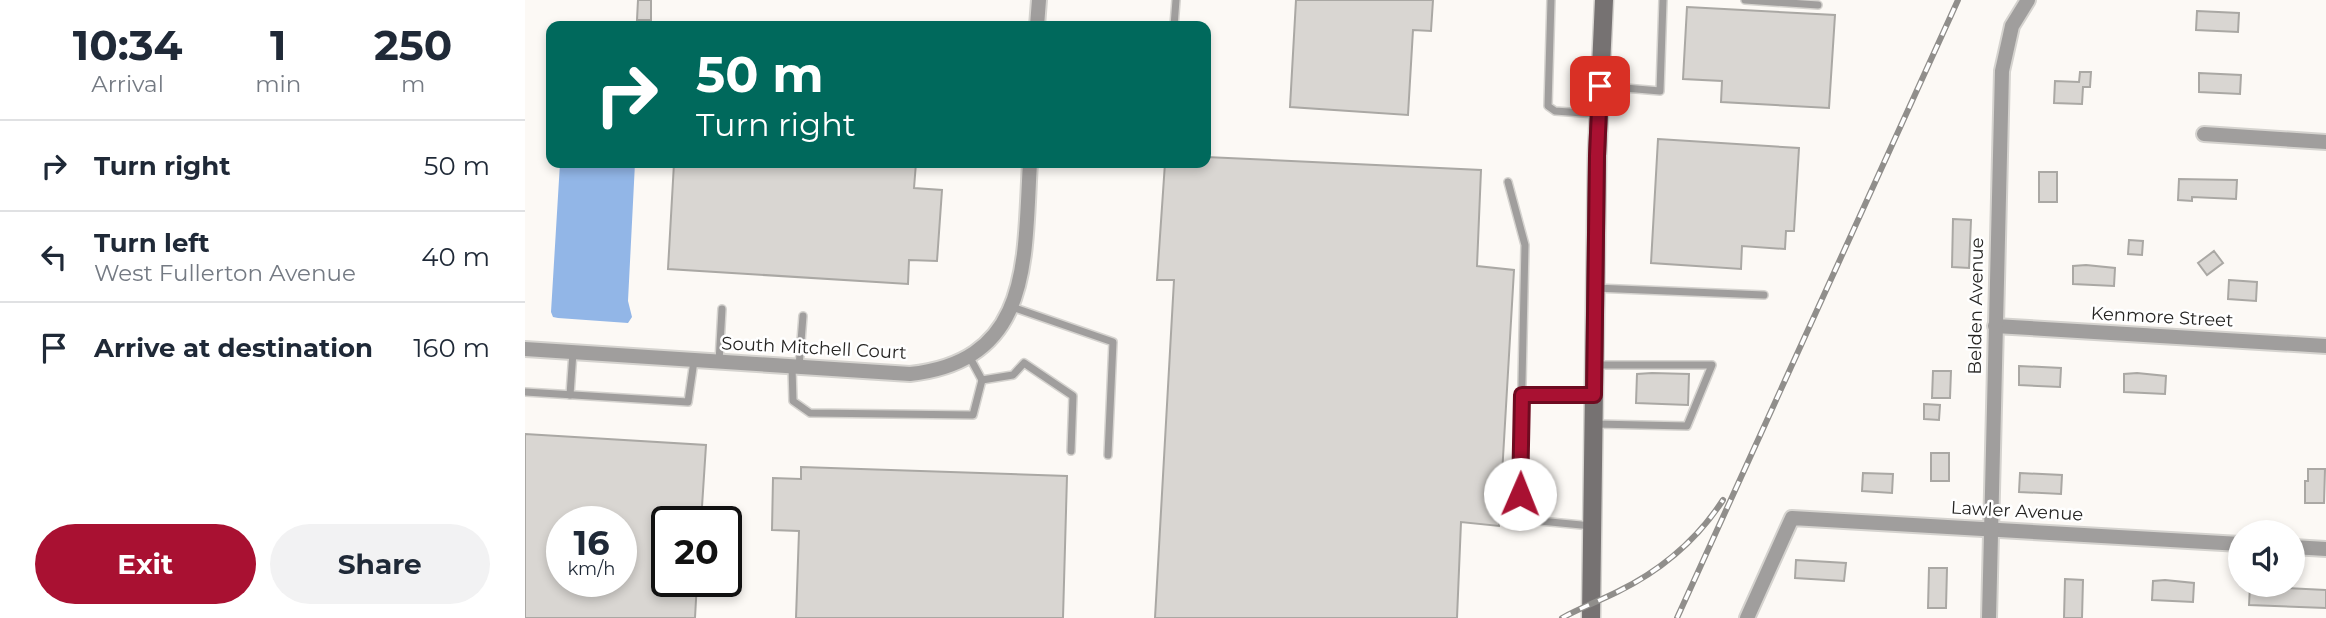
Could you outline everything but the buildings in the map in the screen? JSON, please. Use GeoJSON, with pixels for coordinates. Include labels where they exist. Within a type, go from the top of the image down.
{"type":"FeatureCollection","features":[{"type":"Feature","properties":{"kind":"street"},"geometry":{"type":"LineString","coordinates":[[1037,21],[1039,0]]}},
{"type":"Feature","properties":{"kind":"street"},"geometry":{"type":"LineString","coordinates":[[1591,618],[1594,288],[1604,0]]}},
{"type":"Feature","properties":{"kind":"street","name":"Belden Avenue"},"geometry":{"type":"LineString","coordinates":[[1989,618],[2002,71],[2012,26],[2028,0]]}},
{"type":"Feature","properties":{"kind":"street"},"geometry":{"type":"LineString","coordinates":[[2204,134],[2326,142]]}},
{"type":"Feature","properties":{"kind":"street","name":"South Mitchell Court"},"geometry":{"type":"LineString","coordinates":[[525,349],[910,374],[940,368],[969,356],[985,345],[1012,307],[1024,265],[1030,168]]}},
{"type":"Feature","properties":{"kind":"street","name":"Kenmore Street"},"geometry":{"type":"LineString","coordinates":[[1995,326],[2326,346]]}},
{"type":"Feature","properties":{"kind":"street","name":"Lawler Avenue"},"geometry":{"type":"LineString","coordinates":[[1747,618],[1792,517],[2228,543]]}},
{"type":"Feature","properties":{"kind":"street"},"geometry":{"type":"LineString","coordinates":[[2305,548],[2326,549]]}},
{"type":"Feature","properties":{"kind":"lane"},"geometry":{"type":"LineString","coordinates":[[1174,21],[1176,0]]}},
{"type":"Feature","properties":{"kind":"lane"},"geometry":{"type":"LineString","coordinates":[[1551,0],[1548,106],[1555,111],[1599,114]]}},
{"type":"Feature","properties":{"kind":"lane"},"geometry":{"type":"LineString","coordinates":[[1600,86],[1660,91],[1663,0]]}},
{"type":"Feature","properties":{"kind":"lane"},"geometry":{"type":"LineString","coordinates":[[1745,0],[1818,5]]}},
{"type":"Feature","properties":{"kind":"lane"},"geometry":{"type":"LineString","coordinates":[[1508,183],[1525,245],[1519,519],[1593,526]]}},
{"type":"Feature","properties":{"kind":"lane"},"geometry":{"type":"LineString","coordinates":[[1594,288],[1764,295]]}},
{"type":"Feature","properties":{"kind":"lane"},"geometry":{"type":"LineString","coordinates":[[1012,307],[1113,342],[1108,455]]}},
{"type":"Feature","properties":{"kind":"lane"},"geometry":{"type":"LineString","coordinates":[[719,362],[722,309]]}},
{"type":"Feature","properties":{"kind":"lane"},"geometry":{"type":"LineString","coordinates":[[803,316],[793,401],[810,413],[973,415],[982,380],[969,356]]}},
{"type":"Feature","properties":{"kind":"lane"},"geometry":{"type":"LineString","coordinates":[[570,395],[573,352]]}},
{"type":"Feature","properties":{"kind":"lane"},"geometry":{"type":"LineString","coordinates":[[525,392],[688,402],[694,360]]}},
{"type":"Feature","properties":{"kind":"lane"},"geometry":{"type":"LineString","coordinates":[[982,380],[1013,375],[1024,363],[1073,396],[1072,451]]}},
{"type":"Feature","properties":{"kind":"lane"},"geometry":{"type":"LineString","coordinates":[[1594,365],[1712,365],[1688,426],[1594,424]]}},
{"type":"Feature","properties":{"kind":"lane"},"geometry":{"type":"LineString","coordinates":[[1522,395],[1594,395]]}},
{"type":"Feature","properties":{"kind":"water"},"geometry":{"type":"Polygon","coordinates":[[[560,168],[635,168],[628,301],[632,317],[628,323],[558,318],[553,317],[551,312],[560,168]]]}},
{"type":"Feature","properties":{"kind":"railway"},"geometry":{"type":"LineString","coordinates":[[1677,618],[1958,0]]}},
{"type":"Feature","properties":{"kind":"railway"},"geometry":{"type":"LineString","coordinates":[[1562,618],[1633,584],[1663,564],[1702,528],[1723,500]]}},
{"type":"Feature","properties":{"kind":"route"},"geometry":{"type":"LineString","coordinates":[[1520,494],[1522,395],[1594,395],[1594,285],[1600,86]]}}]}
